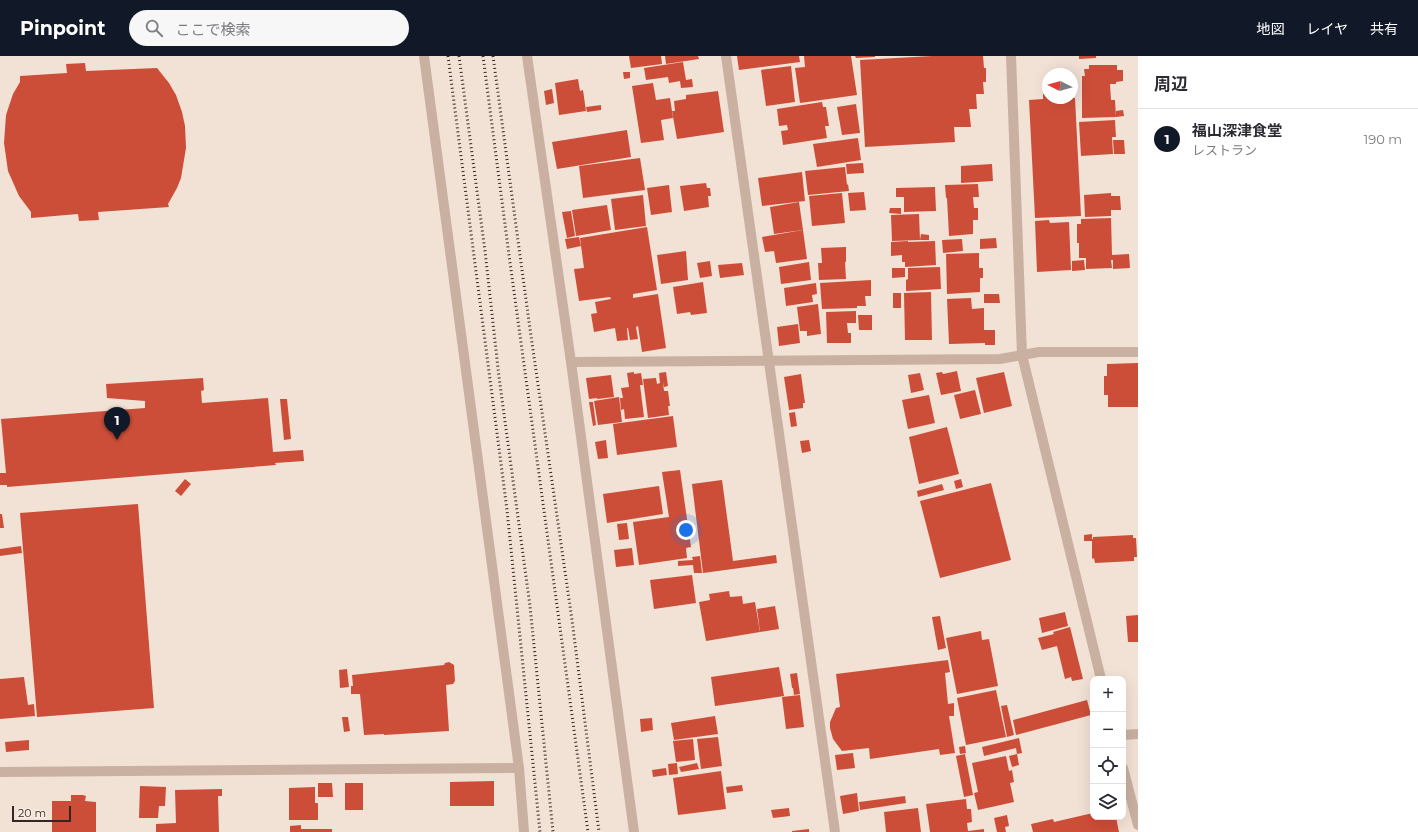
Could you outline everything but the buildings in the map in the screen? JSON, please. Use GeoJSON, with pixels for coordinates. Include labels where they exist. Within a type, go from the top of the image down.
{"type":"FeatureCollection","features":[{"type":"Feature","properties":{"kind":"street"},"geometry":{"type":"LineString","coordinates":[[424,56],[519,768],[524,832]]}},
{"type":"Feature","properties":{"kind":"street"},"geometry":{"type":"LineString","coordinates":[[527,56],[571,362],[634,832]]}},
{"type":"Feature","properties":{"kind":"street"},"geometry":{"type":"LineString","coordinates":[[726,56],[835,832]]}},
{"type":"Feature","properties":{"kind":"street"},"geometry":{"type":"LineString","coordinates":[[1011,56],[1022,355],[1100,676]]}},
{"type":"Feature","properties":{"kind":"street"},"geometry":{"type":"LineString","coordinates":[[571,362],[1000,358],[1039,352],[1138,352]]}},
{"type":"Feature","properties":{"kind":"street"},"geometry":{"type":"LineString","coordinates":[[1126,735],[1138,734]]}},
{"type":"Feature","properties":{"kind":"street"},"geometry":{"type":"LineString","coordinates":[[0,772],[519,768]]}},
{"type":"Feature","properties":{"kind":"street"},"geometry":{"type":"LineString","coordinates":[[1126,779],[1138,825]]}},
{"type":"Feature","properties":{"kind":"railway"},"geometry":{"type":"LineString","coordinates":[[448,56],[507,510],[540,832]]}},
{"type":"Feature","properties":{"kind":"railway"},"geometry":{"type":"LineString","coordinates":[[459,56],[485,251],[499,377],[530,606],[553,832]]}},
{"type":"Feature","properties":{"kind":"railway"},"geometry":{"type":"LineString","coordinates":[[483,56],[588,832]]}},
{"type":"Feature","properties":{"kind":"railway"},"geometry":{"type":"LineString","coordinates":[[493,56],[530,329],[572,620],[599,832]]}},
{"type":"Feature","properties":{"kind":"place","name":"福山深津食堂"},"geometry":{"type":"Point","coordinates":[117,440]}}]}
